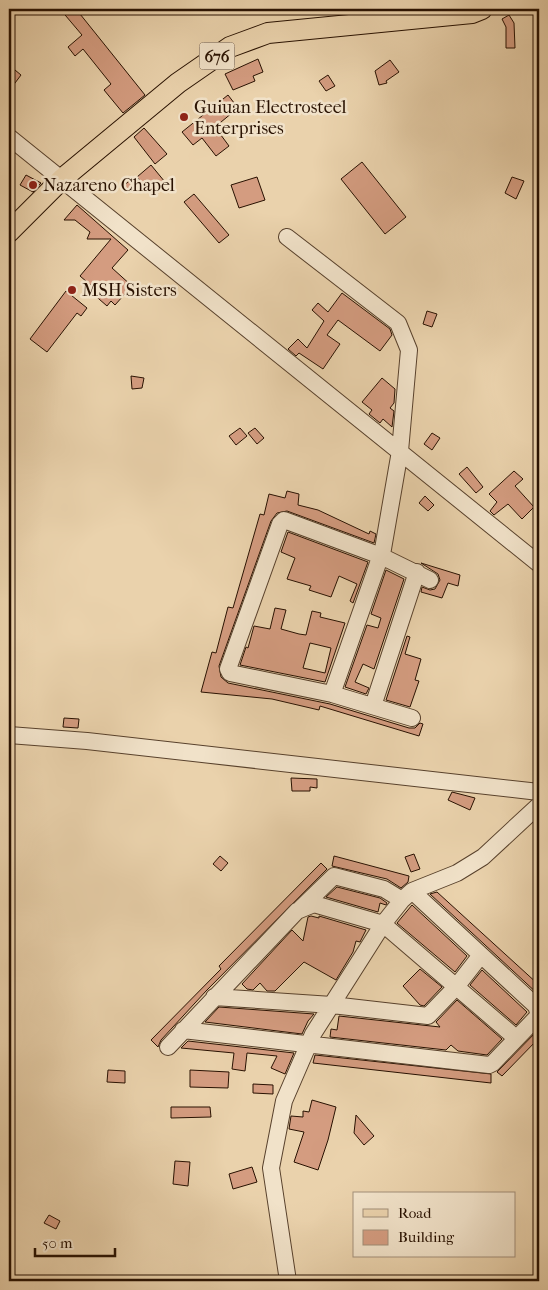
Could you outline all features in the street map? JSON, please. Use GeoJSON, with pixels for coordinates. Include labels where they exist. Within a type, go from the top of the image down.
{"type":"FeatureCollection","features":[{"type":"Feature","properties":{"kind":"main road","name":"676"},"geometry":{"type":"LineString","coordinates":[[9,232],[62,179],[178,82],[230,47],[268,33],[472,13],[482,9]]}},
{"type":"Feature","properties":{"kind":"street"},"geometry":{"type":"LineString","coordinates":[[9,137],[539,564]]}},
{"type":"Feature","properties":{"kind":"street"},"geometry":{"type":"LineString","coordinates":[[287,238],[398,323],[409,350],[400,451],[381,556],[332,694]]}},
{"type":"Feature","properties":{"kind":"street"},"geometry":{"type":"LineString","coordinates":[[373,706],[424,576],[381,556],[284,520],[280,524],[228,669],[230,673],[332,694],[412,718]]}},
{"type":"Feature","properties":{"kind":"street"},"geometry":{"type":"LineString","coordinates":[[9,735],[88,741],[539,792]]}},
{"type":"Feature","properties":{"kind":"street"},"geometry":{"type":"LineString","coordinates":[[288,1281],[271,1168],[284,1101],[309,1044],[383,924],[408,895],[457,873],[483,857],[539,805]]}},
{"type":"Feature","properties":{"kind":"street"},"geometry":{"type":"LineString","coordinates":[[168,1046],[214,996],[297,911],[334,876],[408,895],[481,955],[536,1006],[539,1012],[539,1015],[489,1065],[183,1030]]}},
{"type":"Feature","properties":{"kind":"street"},"geometry":{"type":"LineString","coordinates":[[297,911],[314,904],[383,924],[516,1038]]}},
{"type":"Feature","properties":{"kind":"street"},"geometry":{"type":"LineString","coordinates":[[214,996],[332,1005],[428,1016],[456,987],[481,955]]}},
{"type":"Feature","properties":{"kind":"street"},"geometry":{"type":"LineString","coordinates":[[228,982],[239,998]]}},
{"type":"Feature","properties":{"kind":"building"},"geometry":{"type":"Polygon","coordinates":[[[60,9],[76,9],[145,95],[123,113],[104,90],[111,84],[83,49],[75,56],[68,47],[82,35],[60,9]]]}},
{"type":"Feature","properties":{"kind":"building"},"geometry":{"type":"Polygon","coordinates":[[[509,15],[514,23],[515,48],[506,48],[506,27],[502,19],[509,15]]]}},
{"type":"Feature","properties":{"kind":"building"},"geometry":{"type":"Polygon","coordinates":[[[258,59],[263,72],[253,76],[255,81],[233,90],[225,74],[258,59]]]}},
{"type":"Feature","properties":{"kind":"building"},"geometry":{"type":"Polygon","coordinates":[[[390,60],[399,72],[386,81],[387,83],[379,85],[375,71],[390,60]]]}},
{"type":"Feature","properties":{"kind":"building"},"geometry":{"type":"Polygon","coordinates":[[[9,65],[21,75],[9,91],[9,65]]]}},
{"type":"Feature","properties":{"kind":"building"},"geometry":{"type":"Polygon","coordinates":[[[328,75],[335,86],[326,91],[319,81],[328,75]]]}},
{"type":"Feature","properties":{"kind":"building"},"geometry":{"type":"Polygon","coordinates":[[[228,95],[238,108],[215,127],[229,146],[216,156],[202,138],[193,145],[182,132],[228,95]]]}},
{"type":"Feature","properties":{"kind":"building"},"geometry":{"type":"Polygon","coordinates":[[[144,128],[167,154],[155,164],[134,137],[144,128]]]}},
{"type":"Feature","properties":{"kind":"building"},"geometry":{"type":"Polygon","coordinates":[[[362,162],[406,217],[385,234],[341,179],[362,162]]]}},
{"type":"Feature","properties":{"kind":"building"},"geometry":{"type":"Polygon","coordinates":[[[151,165],[165,182],[153,196],[137,177],[151,165]]]}},
{"type":"Feature","properties":{"kind":"building","name":"Nazareno Chapel"},"geometry":{"type":"Polygon","coordinates":[[[26,175],[41,183],[33,192],[20,185],[26,175]]]}},
{"type":"Feature","properties":{"kind":"building"},"geometry":{"type":"Polygon","coordinates":[[[257,177],[265,200],[239,208],[231,185],[257,177]]]}},
{"type":"Feature","properties":{"kind":"building"},"geometry":{"type":"Polygon","coordinates":[[[512,177],[524,181],[516,199],[505,193],[512,177]]]}},
{"type":"Feature","properties":{"kind":"building"},"geometry":{"type":"Polygon","coordinates":[[[133,178],[138,184],[128,193],[123,186],[133,178]]]}},
{"type":"Feature","properties":{"kind":"building"},"geometry":{"type":"Polygon","coordinates":[[[194,194],[229,235],[219,243],[184,202],[194,194]]]}},
{"type":"Feature","properties":{"kind":"building"},"geometry":{"type":"Polygon","coordinates":[[[77,205],[128,250],[112,268],[132,286],[115,305],[111,301],[107,306],[91,292],[94,288],[80,276],[111,239],[87,239],[90,232],[75,220],[64,220],[77,205]]]}},
{"type":"Feature","properties":{"kind":"building"},"geometry":{"type":"Polygon","coordinates":[[[66,291],[87,308],[81,316],[77,313],[47,352],[30,339],[66,291]]]}},
{"type":"Feature","properties":{"kind":"building"},"geometry":{"type":"Polygon","coordinates":[[[342,293],[390,329],[392,335],[380,351],[338,320],[327,335],[340,344],[323,369],[299,353],[296,356],[288,349],[298,339],[307,348],[324,321],[312,310],[318,303],[328,312],[342,293]]]}},
{"type":"Feature","properties":{"kind":"building"},"geometry":{"type":"Polygon","coordinates":[[[427,311],[437,314],[432,327],[423,324],[427,311]]]}},
{"type":"Feature","properties":{"kind":"building"},"geometry":{"type":"Polygon","coordinates":[[[131,376],[144,378],[142,388],[132,389],[131,376]]]}},
{"type":"Feature","properties":{"kind":"building"},"geometry":{"type":"Polygon","coordinates":[[[382,378],[395,389],[394,403],[390,408],[394,411],[392,427],[383,419],[380,423],[369,414],[372,410],[362,402],[382,378]]]}},
{"type":"Feature","properties":{"kind":"building"},"geometry":{"type":"Polygon","coordinates":[[[240,428],[247,436],[236,445],[229,436],[240,428]]]}},
{"type":"Feature","properties":{"kind":"building"},"geometry":{"type":"Polygon","coordinates":[[[255,428],[264,438],[257,444],[248,433],[255,428]]]}},
{"type":"Feature","properties":{"kind":"building"},"geometry":{"type":"Polygon","coordinates":[[[432,433],[440,438],[432,450],[424,444],[432,433]]]}},
{"type":"Feature","properties":{"kind":"building"},"geometry":{"type":"Polygon","coordinates":[[[467,467],[483,487],[476,493],[459,474],[467,467]]]}},
{"type":"Feature","properties":{"kind":"building"},"geometry":{"type":"Polygon","coordinates":[[[514,471],[523,479],[515,486],[534,507],[522,519],[508,504],[494,515],[490,511],[497,502],[489,494],[514,471]]]}},
{"type":"Feature","properties":{"kind":"building"},"geometry":{"type":"Polygon","coordinates":[[[287,491],[299,494],[298,505],[318,510],[369,534],[370,531],[376,534],[374,543],[287,511],[277,513],[271,521],[219,666],[221,677],[228,683],[330,704],[409,728],[415,728],[420,723],[423,724],[419,736],[320,706],[319,710],[272,699],[201,692],[212,652],[216,653],[228,607],[233,608],[260,514],[264,515],[269,494],[285,498],[287,491]]]}},
{"type":"Feature","properties":{"kind":"building"},"geometry":{"type":"Polygon","coordinates":[[[425,496],[434,505],[428,511],[419,503],[425,496]]]}},
{"type":"Feature","properties":{"kind":"building"},"geometry":{"type":"Polygon","coordinates":[[[288,532],[368,562],[353,603],[350,601],[357,584],[339,576],[331,597],[309,590],[311,586],[287,579],[295,558],[281,552],[288,532]]]}},
{"type":"Feature","properties":{"kind":"building"},"geometry":{"type":"Polygon","coordinates":[[[421,563],[460,575],[458,586],[448,583],[442,598],[421,592],[422,587],[430,590],[435,589],[440,580],[438,574],[421,563]]]}},
{"type":"Feature","properties":{"kind":"building"},"geometry":{"type":"Polygon","coordinates":[[[386,570],[404,579],[374,669],[363,664],[355,682],[369,688],[366,694],[345,687],[367,625],[378,628],[381,618],[371,614],[386,570]]]}},
{"type":"Feature","properties":{"kind":"building"},"geometry":{"type":"Polygon","coordinates":[[[275,608],[286,610],[281,629],[299,634],[306,635],[312,611],[321,613],[320,617],[345,623],[325,682],[240,665],[246,647],[248,648],[254,626],[270,629],[275,608]],[[310,643],[303,668],[325,673],[331,648],[310,643]]]}},
{"type":"Feature","properties":{"kind":"building"},"geometry":{"type":"Polygon","coordinates":[[[407,636],[410,637],[405,654],[421,659],[415,680],[419,681],[410,707],[386,700],[407,636]]]}},
{"type":"Feature","properties":{"kind":"building"},"geometry":{"type":"Polygon","coordinates":[[[64,718],[79,719],[78,728],[63,727],[64,718]]]}},
{"type":"Feature","properties":{"kind":"building"},"geometry":{"type":"Polygon","coordinates":[[[291,778],[317,779],[317,788],[310,787],[310,791],[292,791],[291,778]]]}},
{"type":"Feature","properties":{"kind":"building"},"geometry":{"type":"Polygon","coordinates":[[[452,792],[475,798],[470,810],[448,800],[452,792]]]}},
{"type":"Feature","properties":{"kind":"building"},"geometry":{"type":"Polygon","coordinates":[[[414,854],[420,869],[411,872],[405,857],[414,854]]]}},
{"type":"Feature","properties":{"kind":"building"},"geometry":{"type":"Polygon","coordinates":[[[220,856],[228,863],[221,871],[213,864],[220,856]]]}},
{"type":"Feature","properties":{"kind":"building"},"geometry":{"type":"Polygon","coordinates":[[[334,856],[409,876],[408,882],[401,888],[387,879],[332,866],[334,856]]]}},
{"type":"Feature","properties":{"kind":"building"},"geometry":{"type":"Polygon","coordinates":[[[321,863],[327,869],[206,991],[161,1040],[158,1047],[151,1040],[221,969],[219,966],[321,863]]]}},
{"type":"Feature","properties":{"kind":"building"},"geometry":{"type":"Polygon","coordinates":[[[337,887],[380,898],[387,903],[386,905],[380,903],[378,912],[326,897],[337,887]]]}},
{"type":"Feature","properties":{"kind":"building"},"geometry":{"type":"Polygon","coordinates":[[[437,892],[539,985],[539,995],[430,894],[437,892]]]}},
{"type":"Feature","properties":{"kind":"building"},"geometry":{"type":"Polygon","coordinates":[[[412,905],[467,956],[455,972],[397,923],[412,905]]]}},
{"type":"Feature","properties":{"kind":"building"},"geometry":{"type":"Polygon","coordinates":[[[319,916],[366,930],[360,942],[356,941],[353,952],[336,980],[304,962],[275,991],[267,991],[260,983],[253,990],[247,989],[242,984],[292,930],[303,941],[308,917],[319,918],[319,916]]]}},
{"type":"Feature","properties":{"kind":"building"},"geometry":{"type":"Polygon","coordinates":[[[420,969],[442,987],[424,1006],[420,1005],[403,986],[420,969]]]}},
{"type":"Feature","properties":{"kind":"building"},"geometry":{"type":"Polygon","coordinates":[[[482,970],[527,1012],[516,1025],[470,985],[482,970]]]}},
{"type":"Feature","properties":{"kind":"building"},"geometry":{"type":"Polygon","coordinates":[[[457,1000],[502,1039],[487,1055],[458,1051],[451,1045],[446,1050],[330,1037],[331,1029],[337,1030],[339,1016],[440,1027],[436,1022],[457,1000]]]}},
{"type":"Feature","properties":{"kind":"building"},"geometry":{"type":"Polygon","coordinates":[[[219,1007],[314,1014],[308,1021],[302,1034],[205,1022],[219,1007]]]}},
{"type":"Feature","properties":{"kind":"building"},"geometry":{"type":"Polygon","coordinates":[[[539,1029],[539,1038],[502,1076],[497,1072],[539,1029]]]}},
{"type":"Feature","properties":{"kind":"building"},"geometry":{"type":"Polygon","coordinates":[[[188,1041],[294,1053],[285,1074],[271,1068],[277,1056],[247,1053],[245,1071],[232,1069],[234,1053],[181,1048],[188,1041]]]}},
{"type":"Feature","properties":{"kind":"building"},"geometry":{"type":"Polygon","coordinates":[[[315,1055],[491,1074],[491,1083],[313,1063],[315,1055]]]}},
{"type":"Feature","properties":{"kind":"building"},"geometry":{"type":"Polygon","coordinates":[[[108,1070],[125,1071],[125,1083],[107,1082],[108,1070]]]}},
{"type":"Feature","properties":{"kind":"building"},"geometry":{"type":"Polygon","coordinates":[[[190,1070],[229,1072],[228,1088],[190,1087],[190,1070]]]}},
{"type":"Feature","properties":{"kind":"building"},"geometry":{"type":"Polygon","coordinates":[[[253,1084],[273,1085],[273,1094],[253,1093],[253,1084]]]}},
{"type":"Feature","properties":{"kind":"building"},"geometry":{"type":"Polygon","coordinates":[[[312,1100],[336,1107],[318,1170],[294,1162],[304,1132],[289,1129],[291,1116],[303,1117],[303,1111],[309,1112],[312,1100]]]}},
{"type":"Feature","properties":{"kind":"building"},"geometry":{"type":"Polygon","coordinates":[[[171,1107],[210,1107],[211,1117],[171,1118],[171,1107]]]}},
{"type":"Feature","properties":{"kind":"building"},"geometry":{"type":"Polygon","coordinates":[[[356,1115],[374,1136],[364,1145],[354,1133],[356,1115]]]}},
{"type":"Feature","properties":{"kind":"building"},"geometry":{"type":"Polygon","coordinates":[[[175,1161],[190,1162],[188,1186],[173,1184],[175,1161]]]}},
{"type":"Feature","properties":{"kind":"building"},"geometry":{"type":"Polygon","coordinates":[[[252,1167],[257,1182],[233,1189],[229,1174],[252,1167]]]}},
{"type":"Feature","properties":{"kind":"building"},"geometry":{"type":"Polygon","coordinates":[[[49,1215],[60,1221],[56,1229],[44,1223],[49,1215]]]}},
{"type":"Feature","properties":{"kind":"place","name":"Guiuan Electrosteel Enterprises"},"geometry":{"type":"Point","coordinates":[184,117]}},
{"type":"Feature","properties":{"kind":"place","name":"Nazareno Chapel"},"geometry":{"type":"Point","coordinates":[33,185]}},
{"type":"Feature","properties":{"kind":"place","name":"MSH Sisters"},"geometry":{"type":"Point","coordinates":[72,290]}}]}
